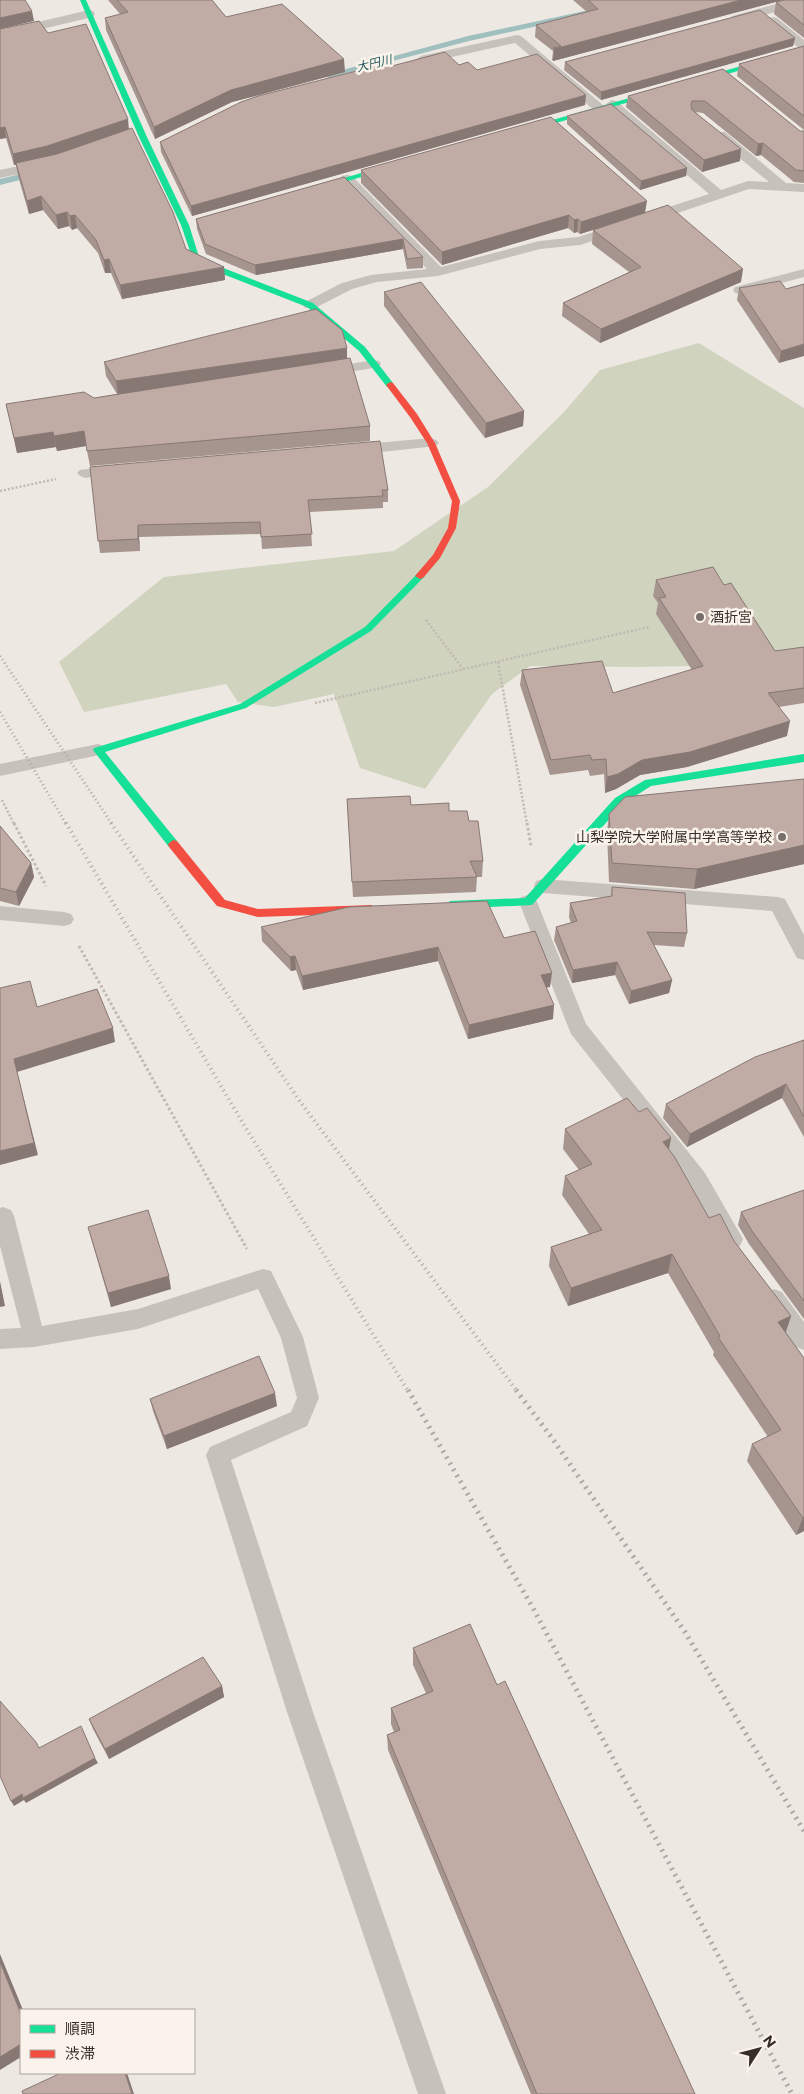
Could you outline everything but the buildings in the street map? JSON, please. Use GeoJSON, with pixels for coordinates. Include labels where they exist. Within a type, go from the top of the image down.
{"type":"FeatureCollection","features":[{"type":"Feature","properties":{"kind":"street"},"geometry":{"type":"LineString","coordinates":[[83,0],[148,142],[190,224],[196,258],[223,271],[310,305],[362,349],[414,416],[431,443],[456,501],[452,528],[438,556],[409,589],[368,629],[243,706],[98,750],[221,903],[258,913],[383,908]]}},
{"type":"Feature","properties":{"kind":"street"},"geometry":{"type":"LineString","coordinates":[[511,133],[804,50]]}},
{"type":"Feature","properties":{"kind":"street"},"geometry":{"type":"LineString","coordinates":[[303,191],[407,162]]}},
{"type":"Feature","properties":{"kind":"street"},"geometry":{"type":"LineString","coordinates":[[441,906],[537,893],[619,801],[649,783],[804,758]]}},
{"type":"Feature","properties":{"kind":"lane"},"geometry":{"type":"LineString","coordinates":[[724,22],[804,0]]}},
{"type":"Feature","properties":{"kind":"lane"},"geometry":{"type":"LineString","coordinates":[[762,12],[804,46]]}},
{"type":"Feature","properties":{"kind":"lane"},"geometry":{"type":"LineString","coordinates":[[0,35],[89,14]]}},
{"type":"Feature","properties":{"kind":"lane"},"geometry":{"type":"LineString","coordinates":[[411,62],[518,39],[599,108]]}},
{"type":"Feature","properties":{"kind":"lane"},"geometry":{"type":"LineString","coordinates":[[551,67],[569,62]]}},
{"type":"Feature","properties":{"kind":"lane"},"geometry":{"type":"LineString","coordinates":[[723,73],[737,84]]}},
{"type":"Feature","properties":{"kind":"lane"},"geometry":{"type":"LineString","coordinates":[[612,104],[719,195]]}},
{"type":"Feature","properties":{"kind":"lane"},"geometry":{"type":"LineString","coordinates":[[552,121],[567,134]]}},
{"type":"Feature","properties":{"kind":"lane"},"geometry":{"type":"LineString","coordinates":[[712,128],[783,187]]}},
{"type":"Feature","properties":{"kind":"lane"},"geometry":{"type":"LineString","coordinates":[[126,138],[148,142]]}},
{"type":"Feature","properties":{"kind":"lane"},"geometry":{"type":"LineString","coordinates":[[0,174],[53,162]]}},
{"type":"Feature","properties":{"kind":"lane"},"geometry":{"type":"LineString","coordinates":[[347,179],[438,272]]}},
{"type":"Feature","properties":{"kind":"lane"},"geometry":{"type":"LineString","coordinates":[[310,305],[347,286],[376,278],[438,272],[539,245],[580,241],[748,185],[804,188]]}},
{"type":"Feature","properties":{"kind":"lane"},"geometry":{"type":"LineString","coordinates":[[644,203],[658,215]]}},
{"type":"Feature","properties":{"kind":"lane"},"geometry":{"type":"LineString","coordinates":[[740,290],[804,273]]}},
{"type":"Feature","properties":{"kind":"lane"},"geometry":{"type":"LineString","coordinates":[[307,374],[374,364]]}},
{"type":"Feature","properties":{"kind":"lane"},"geometry":{"type":"LineString","coordinates":[[342,451],[431,443]]}},
{"type":"Feature","properties":{"kind":"lane"},"geometry":{"type":"LineString","coordinates":[[86,473],[135,468]]}},
{"type":"Feature","properties":{"kind":"lane"},"geometry":{"type":"LineString","coordinates":[[0,770],[98,750]]}},
{"type":"Feature","properties":{"kind":"lane"},"geometry":{"type":"LineString","coordinates":[[739,1252],[698,1178],[578,1028],[537,893],[778,904],[804,954]]}},
{"type":"Feature","properties":{"kind":"lane"},"geometry":{"type":"LineString","coordinates":[[0,913],[64,919]]}},
{"type":"Feature","properties":{"kind":"lane"},"geometry":{"type":"LineString","coordinates":[[2,1216],[34,1337]]}},
{"type":"Feature","properties":{"kind":"lane"},"geometry":{"type":"LineString","coordinates":[[0,1340],[34,1337],[138,1319],[263,1278],[292,1337],[308,1398],[299,1419],[218,1455],[300,1712],[432,2094]]}},
{"type":"Feature","properties":{"kind":"lane"},"geometry":{"type":"LineString","coordinates":[[763,1284],[804,1340]]}},
{"type":"Feature","properties":{"kind":"path"},"geometry":{"type":"LineString","coordinates":[[0,491],[86,473]]}},
{"type":"Feature","properties":{"kind":"path"},"geometry":{"type":"LineString","coordinates":[[409,589],[429,625],[463,669]]}},
{"type":"Feature","properties":{"kind":"path"},"geometry":{"type":"LineString","coordinates":[[314,703],[649,627]]}},
{"type":"Feature","properties":{"kind":"path"},"geometry":{"type":"LineString","coordinates":[[498,662],[537,893]]}},
{"type":"Feature","properties":{"kind":"path"},"geometry":{"type":"LineString","coordinates":[[0,796],[64,919],[263,1278]]}},
{"type":"Feature","properties":{"kind":"green space"},"geometry":{"type":"Polygon","coordinates":[[[699,343],[804,408],[804,657],[747,665],[530,666],[492,694],[425,789],[360,768],[334,694],[274,707],[238,702],[226,684],[84,712],[59,662],[164,577],[394,551],[488,487],[564,412],[600,370],[699,343]]]}},
{"type":"Feature","properties":{"kind":"waterway","name":"大円川"},"geometry":{"type":"LineString","coordinates":[[328,75],[468,39],[594,11]]}},
{"type":"Feature","properties":{"kind":"waterway","name":"大円川"},"geometry":{"type":"LineString","coordinates":[[0,182],[37,173]]}},
{"type":"Feature","properties":{"kind":"railway"},"geometry":{"type":"LineString","coordinates":[[0,656],[112,824]]}},
{"type":"Feature","properties":{"kind":"railway"},"geometry":{"type":"LineString","coordinates":[[0,712],[66,824]]}},
{"type":"Feature","properties":{"kind":"railway"},"geometry":{"type":"LineString","coordinates":[[66,823],[241,1120],[408,1391]]}},
{"type":"Feature","properties":{"kind":"railway"},"geometry":{"type":"LineString","coordinates":[[111,823],[301,1103],[517,1391]]}},
{"type":"Feature","properties":{"kind":"railway"},"geometry":{"type":"LineString","coordinates":[[408,1390],[534,1610],[792,2094]]}},
{"type":"Feature","properties":{"kind":"railway"},"geometry":{"type":"LineString","coordinates":[[516,1390],[552,1438],[685,1632],[804,1831]]}},
{"type":"Feature","properties":{"kind":"traffic: fast"},"geometry":{"type":"LineString","coordinates":[[83,0],[143,137],[185,225],[196,258],[223,271],[310,305],[362,349],[390,385]]}},
{"type":"Feature","properties":{"kind":"traffic: fast"},"geometry":{"type":"LineString","coordinates":[[518,131],[804,50]]}},
{"type":"Feature","properties":{"kind":"traffic: fast"},"geometry":{"type":"LineString","coordinates":[[311,189],[398,165]]}},
{"type":"Feature","properties":{"kind":"traffic: fast"},"geometry":{"type":"LineString","coordinates":[[173,844],[98,750],[243,706],[368,629],[420,576]]}},
{"type":"Feature","properties":{"kind":"traffic: fast"},"geometry":{"type":"LineString","coordinates":[[450,905],[528,902],[619,801],[649,783],[804,758]]}},
{"type":"Feature","properties":{"kind":"traffic: jam"},"geometry":{"type":"LineString","coordinates":[[390,385],[414,416],[431,443],[456,501],[452,528],[437,556],[420,576]]}},
{"type":"Feature","properties":{"kind":"traffic: jam"},"geometry":{"type":"LineString","coordinates":[[173,844],[221,903],[258,913],[372,909]]}},
{"type":"Feature","properties":{"kind":"place","name":"酒折宮"},"geometry":{"type":"Point","coordinates":[700,617]}},
{"type":"Feature","properties":{"kind":"place","name":"山梨学院大学附属中学高等学校"},"geometry":{"type":"Point","coordinates":[782,837]}}]}
